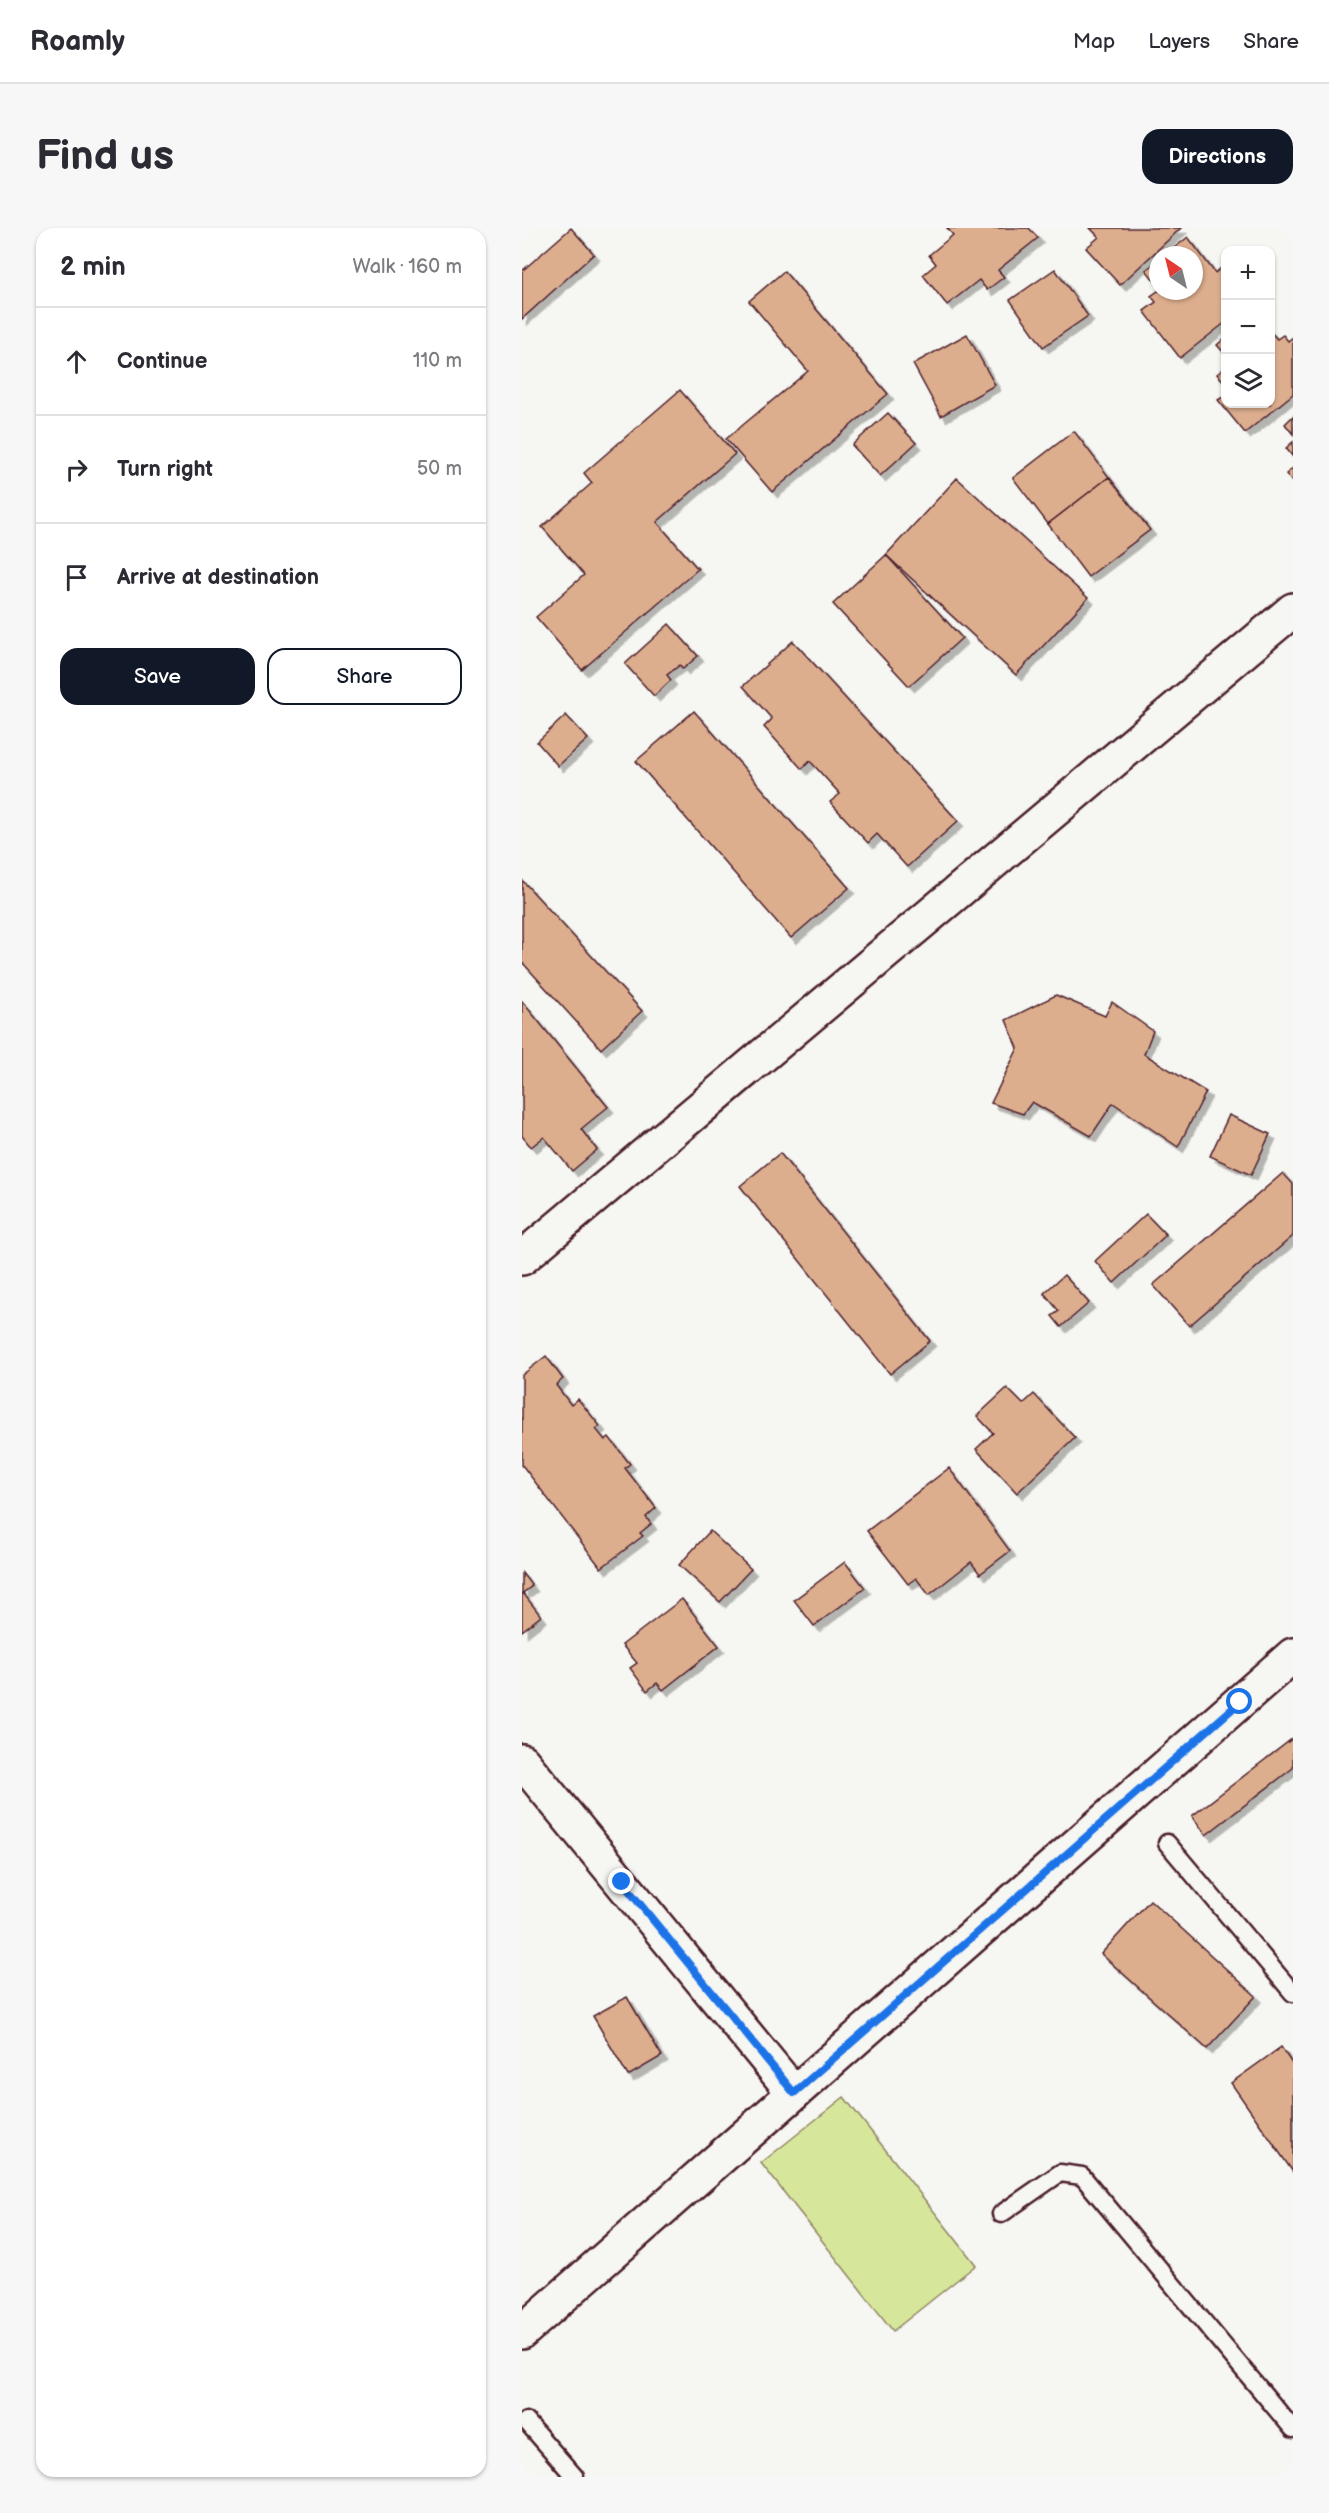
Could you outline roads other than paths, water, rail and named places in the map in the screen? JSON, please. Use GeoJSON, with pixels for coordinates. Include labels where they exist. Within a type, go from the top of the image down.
{"type":"FeatureCollection","features":[{"type":"Feature","properties":{"kind":"street"},"geometry":{"type":"LineString","coordinates":[[522,1258],[1293,610]]}},
{"type":"Feature","properties":{"kind":"street"},"geometry":{"type":"LineString","coordinates":[[522,2332],[1293,1655]]}},
{"type":"Feature","properties":{"kind":"street"},"geometry":{"type":"LineString","coordinates":[[522,1761],[794,2093]]}},
{"type":"Feature","properties":{"kind":"lane"},"geometry":{"type":"LineString","coordinates":[[1167,1843],[1293,1992]]}},
{"type":"Feature","properties":{"kind":"lane"},"geometry":{"type":"LineString","coordinates":[[1000,2214],[1060,2172],[1082,2176],[1293,2429]]}},
{"type":"Feature","properties":{"kind":"lane"},"geometry":{"type":"LineString","coordinates":[[526,2421],[575,2477]]}}]}
